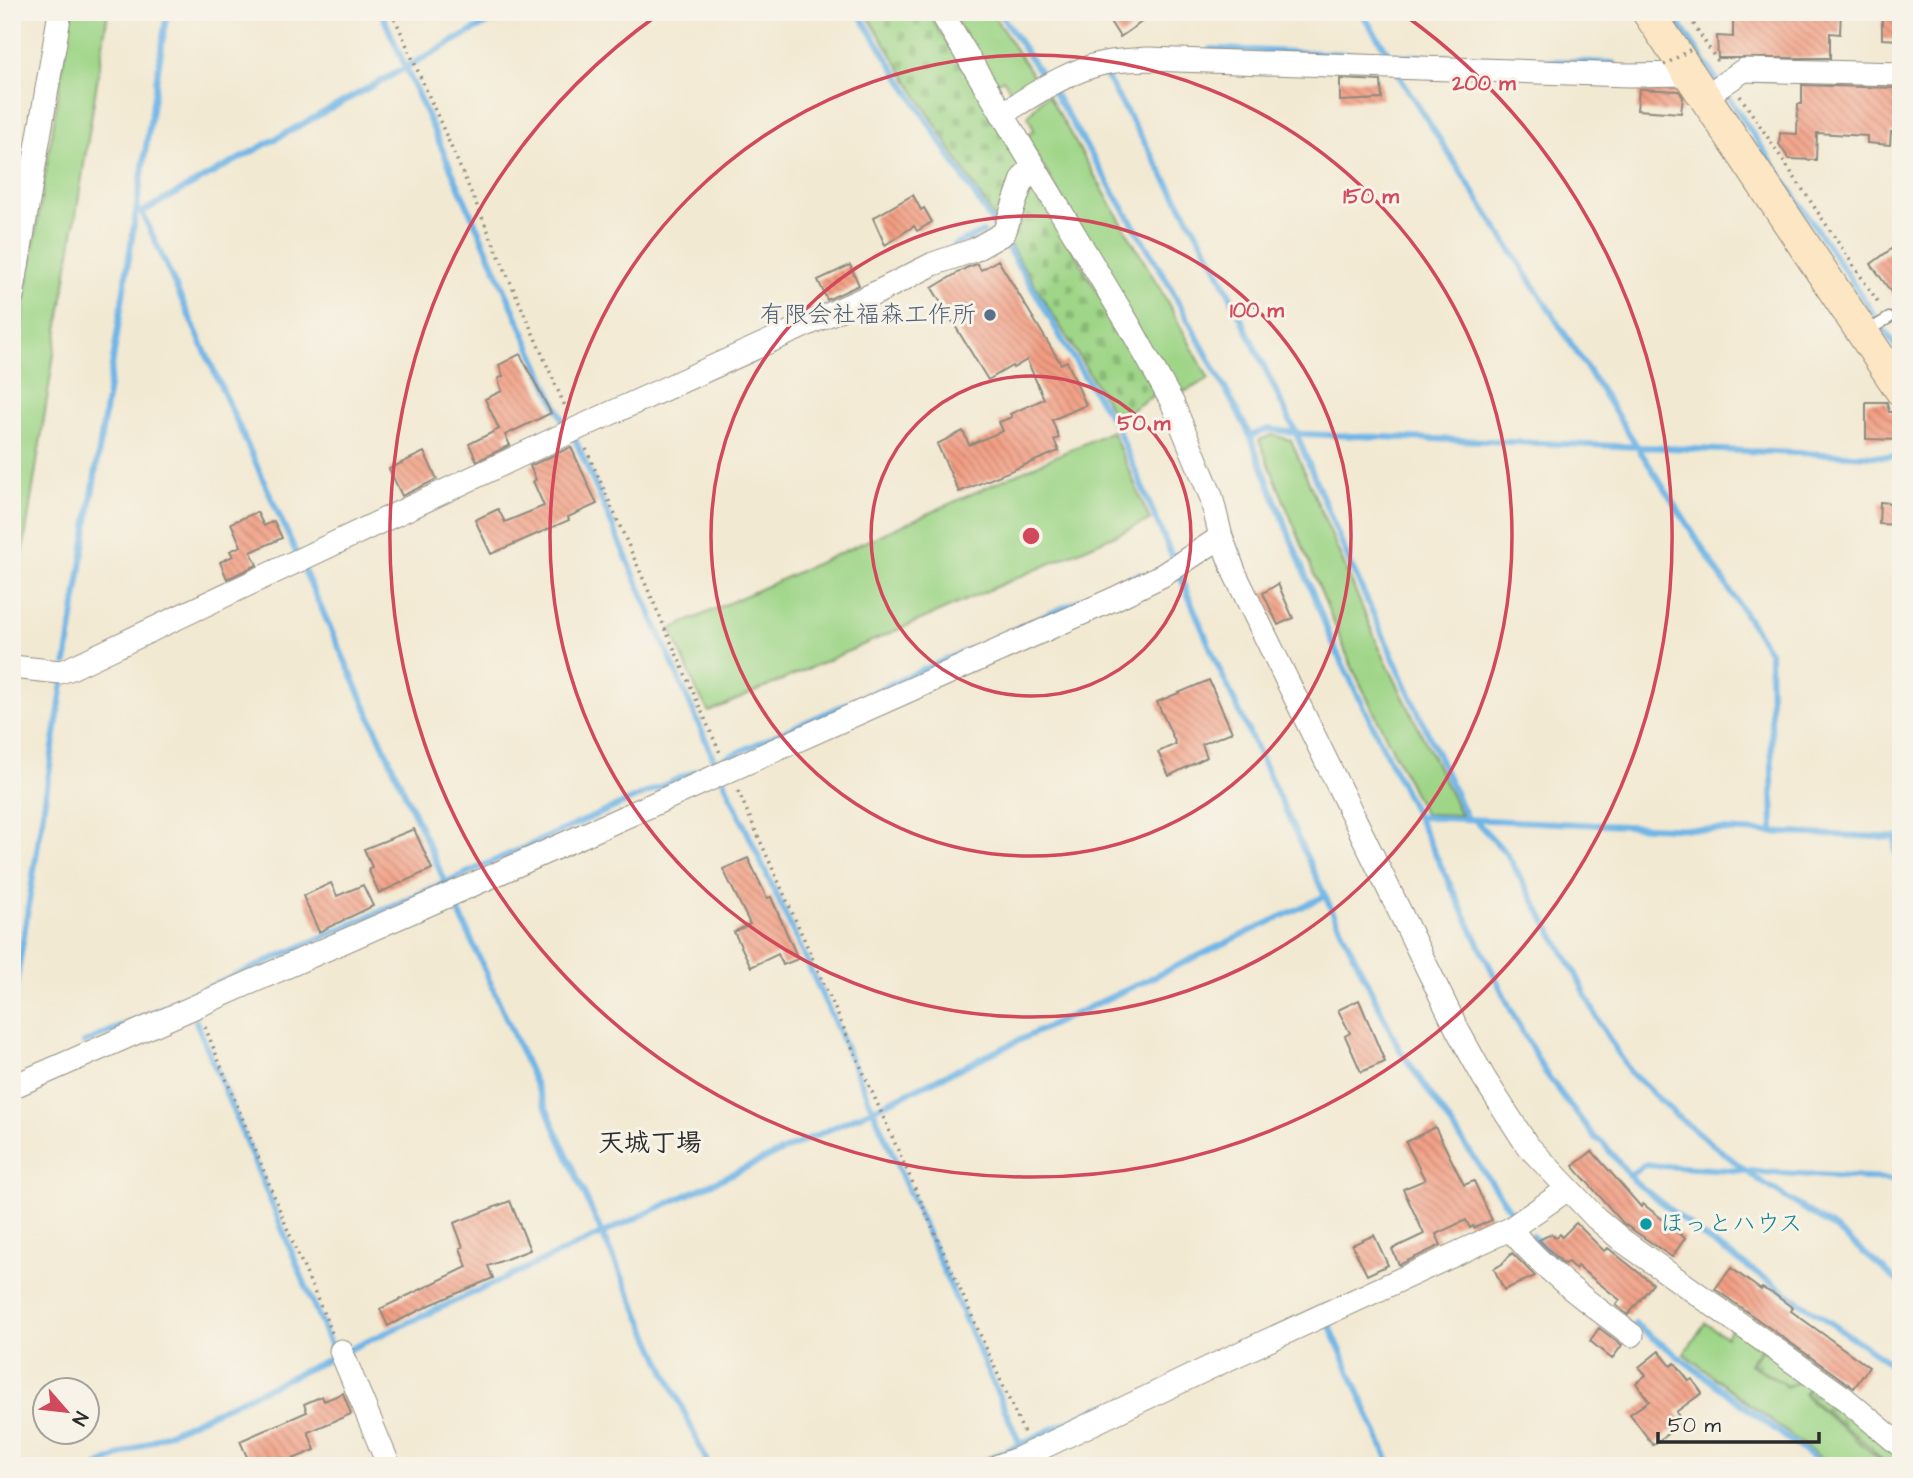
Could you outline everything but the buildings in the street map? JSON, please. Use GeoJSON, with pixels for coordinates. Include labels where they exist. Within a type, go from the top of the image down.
{"type":"FeatureCollection","features":[{"type":"Feature","properties":{"kind":"street"},"geometry":{"type":"LineString","coordinates":[[12,296],[60,12]]}},
{"type":"Feature","properties":{"kind":"street"},"geometry":{"type":"LineString","coordinates":[[941,12],[1172,402],[1211,496],[1221,537],[1235,574],[1458,1031],[1527,1145],[1568,1189],[1623,1241],[1844,1398],[1901,1446]]}},
{"type":"Feature","properties":{"kind":"street"},"geometry":{"type":"LineString","coordinates":[[1648,12],[1705,77],[1878,324],[1901,390]]}},
{"type":"Feature","properties":{"kind":"street"},"geometry":{"type":"LineString","coordinates":[[1002,114],[1051,85],[1103,64],[1148,60],[1705,77],[1744,70],[1901,74]]}},
{"type":"Feature","properties":{"kind":"street"},"geometry":{"type":"LineString","coordinates":[[12,667],[64,670],[299,561],[573,424],[874,294],[933,264],[974,250],[1000,236],[1024,176],[1033,167]]}},
{"type":"Feature","properties":{"kind":"street"},"geometry":{"type":"LineString","coordinates":[[12,1087],[197,1007],[723,768],[1114,599],[1175,568],[1221,537]]}},
{"type":"Feature","properties":{"kind":"street"},"geometry":{"type":"LineString","coordinates":[[1018,1454],[1510,1229],[1568,1189]]}},
{"type":"Feature","properties":{"kind":"street"},"geometry":{"type":"LineString","coordinates":[[1510,1229],[1575,1292],[1632,1335]]}},
{"type":"Feature","properties":{"kind":"street"},"geometry":{"type":"LineString","coordinates":[[342,1353],[388,1466]]}},
{"type":"Feature","properties":{"kind":"path"},"geometry":{"type":"LineString","coordinates":[[392,12],[723,768],[881,1110],[1018,1454]]}},
{"type":"Feature","properties":{"kind":"path"},"geometry":{"type":"LineString","coordinates":[[1686,12],[1705,77],[1878,324]]}},
{"type":"Feature","properties":{"kind":"path"},"geometry":{"type":"LineString","coordinates":[[197,1007],[294,1245],[342,1353]]}},
{"type":"Feature","properties":{"kind":"green space"},"geometry":{"type":"Polygon","coordinates":[[[71,12],[108,12],[12,621],[12,383],[71,12]]]}},
{"type":"Feature","properties":{"kind":"green space"},"geometry":{"type":"Polygon","coordinates":[[[865,12],[927,12],[1010,138],[1019,155],[1018,174],[999,226],[865,12]]]}},
{"type":"Feature","properties":{"kind":"green space"},"geometry":{"type":"Polygon","coordinates":[[[950,12],[991,12],[1036,80],[1012,92],[1003,79],[996,83],[950,12]]]}},
{"type":"Feature","properties":{"kind":"green space"},"geometry":{"type":"Polygon","coordinates":[[[1048,95],[1209,379],[1176,396],[1026,137],[1034,130],[1028,116],[1048,95]]]}},
{"type":"Feature","properties":{"kind":"green space"},"geometry":{"type":"Polygon","coordinates":[[[1029,184],[1036,187],[1157,393],[1117,419],[1007,240],[1029,184]]]}},
{"type":"Feature","properties":{"kind":"green space"},"geometry":{"type":"Polygon","coordinates":[[[1112,431],[1150,520],[709,712],[697,691],[671,629],[1112,431]]]}},
{"type":"Feature","properties":{"kind":"green space"},"geometry":{"type":"Polygon","coordinates":[[[1272,435],[1291,440],[1379,647],[1461,815],[1424,814],[1351,665],[1259,440],[1272,435]]]}},
{"type":"Feature","properties":{"kind":"green space"},"geometry":{"type":"Polygon","coordinates":[[[1705,1323],[1726,1337],[1732,1327],[1761,1349],[1749,1364],[1786,1387],[1804,1380],[1811,1383],[1804,1394],[1810,1401],[1888,1466],[1831,1466],[1684,1354],[1705,1323]]]}},
{"type":"Feature","properties":{"kind":"green space"},"geometry":{"type":"Polygon","coordinates":[[[1762,1350],[1804,1379],[1787,1386],[1751,1363],[1762,1350]]]}},
{"type":"Feature","properties":{"kind":"green space"},"geometry":{"type":"Polygon","coordinates":[[[1812,1384],[1901,1454],[1901,1466],[1891,1466],[1880,1458],[1811,1400],[1806,1394],[1812,1384]]]}},
{"type":"Feature","properties":{"kind":"waterway"},"geometry":{"type":"LineString","coordinates":[[66,663],[167,12]]}},
{"type":"Feature","properties":{"kind":"waterway"},"geometry":{"type":"LineString","coordinates":[[381,12],[566,427]]}},
{"type":"Feature","properties":{"kind":"waterway"},"geometry":{"type":"LineString","coordinates":[[142,212],[507,12]]}},
{"type":"Feature","properties":{"kind":"waterway"},"geometry":{"type":"LineString","coordinates":[[858,12],[995,227],[1117,428],[1174,561]]}},
{"type":"Feature","properties":{"kind":"waterway"},"geometry":{"type":"LineString","coordinates":[[999,12],[1056,96],[1167,281],[1247,429],[1333,644],[1515,1018],[1545,1072],[1595,1138],[1602,1142],[1634,1181],[1708,1240],[1881,1357],[1901,1374]]}},
{"type":"Feature","properties":{"kind":"waterway"},"geometry":{"type":"LineString","coordinates":[[1361,12],[1390,56]]}},
{"type":"Feature","properties":{"kind":"waterway"},"geometry":{"type":"LineString","coordinates":[[1671,12],[1901,355]]}},
{"type":"Feature","properties":{"kind":"waterway"},"geometry":{"type":"LineString","coordinates":[[1211,49],[1613,63]]}},
{"type":"Feature","properties":{"kind":"waterway"},"geometry":{"type":"LineString","coordinates":[[1104,73],[1214,262],[1296,433],[1350,563],[1467,819]]}},
{"type":"Feature","properties":{"kind":"waterway"},"geometry":{"type":"LineString","coordinates":[[1399,76],[1770,653],[1773,833]]}},
{"type":"Feature","properties":{"kind":"waterway"},"geometry":{"type":"LineString","coordinates":[[136,211],[142,212],[446,884]]}},
{"type":"Feature","properties":{"kind":"waterway"},"geometry":{"type":"LineString","coordinates":[[955,245],[983,232]]}},
{"type":"Feature","properties":{"kind":"waterway"},"geometry":{"type":"LineString","coordinates":[[12,363],[23,292]]}},
{"type":"Feature","properties":{"kind":"waterway"},"geometry":{"type":"LineString","coordinates":[[1250,436],[1268,429],[1303,434],[1901,457]]}},
{"type":"Feature","properties":{"kind":"waterway"},"geometry":{"type":"LineString","coordinates":[[574,437],[716,764]]}},
{"type":"Feature","properties":{"kind":"waterway"},"geometry":{"type":"LineString","coordinates":[[1178,571],[1218,666],[1400,1050],[1514,1216]]}},
{"type":"Feature","properties":{"kind":"waterway"},"geometry":{"type":"LineString","coordinates":[[84,1043],[1139,574]]}},
{"type":"Feature","properties":{"kind":"waterway"},"geometry":{"type":"LineString","coordinates":[[12,1011],[64,677]]}},
{"type":"Feature","properties":{"kind":"waterway"},"geometry":{"type":"LineString","coordinates":[[722,777],[834,1021],[1023,1451]]}},
{"type":"Feature","properties":{"kind":"waterway"},"geometry":{"type":"LineString","coordinates":[[1417,817],[1901,838]]}},
{"type":"Feature","properties":{"kind":"waterway"},"geometry":{"type":"LineString","coordinates":[[1475,820],[1506,853],[1575,972],[1600,1024],[1630,1072],[1676,1115],[1754,1177],[1837,1230],[1901,1284]]}},
{"type":"Feature","properties":{"kind":"waterway"},"geometry":{"type":"LineString","coordinates":[[1895,838],[1895,851],[1901,865]]}},
{"type":"Feature","properties":{"kind":"waterway"},"geometry":{"type":"LineString","coordinates":[[346,1351],[863,1114],[1325,896]]}},
{"type":"Feature","properties":{"kind":"waterway"},"geometry":{"type":"LineString","coordinates":[[455,903],[709,1466]]}},
{"type":"Feature","properties":{"kind":"waterway"},"geometry":{"type":"LineString","coordinates":[[196,1021],[334,1354]]}},
{"type":"Feature","properties":{"kind":"waterway"},"geometry":{"type":"LineString","coordinates":[[1629,1176],[1644,1165],[1901,1180]]}},
{"type":"Feature","properties":{"kind":"waterway"},"geometry":{"type":"LineString","coordinates":[[1532,1236],[1556,1260]]}},
{"type":"Feature","properties":{"kind":"waterway"},"geometry":{"type":"LineString","coordinates":[[1329,1324],[1391,1466]]}},
{"type":"Feature","properties":{"kind":"waterway"},"geometry":{"type":"LineString","coordinates":[[1635,1324],[1824,1466]]}},
{"type":"Feature","properties":{"kind":"waterway"},"geometry":{"type":"LineString","coordinates":[[97,1466],[336,1356]]}},
{"type":"Feature","properties":{"kind":"waterway"},"geometry":{"type":"LineString","coordinates":[[973,1466],[1102,1406]]}},
{"type":"Feature","properties":{"kind":"place","name":"有限会社福森工作所"},"geometry":{"type":"Point","coordinates":[990,315]}},
{"type":"Feature","properties":{"kind":"place","name":"ほっとハウス"},"geometry":{"type":"Point","coordinates":[1646,1224]}},
{"type":"Feature","properties":{"kind":"district","name":"天城丁場"},"geometry":{"type":"Point","coordinates":[650,1143]}}]}
